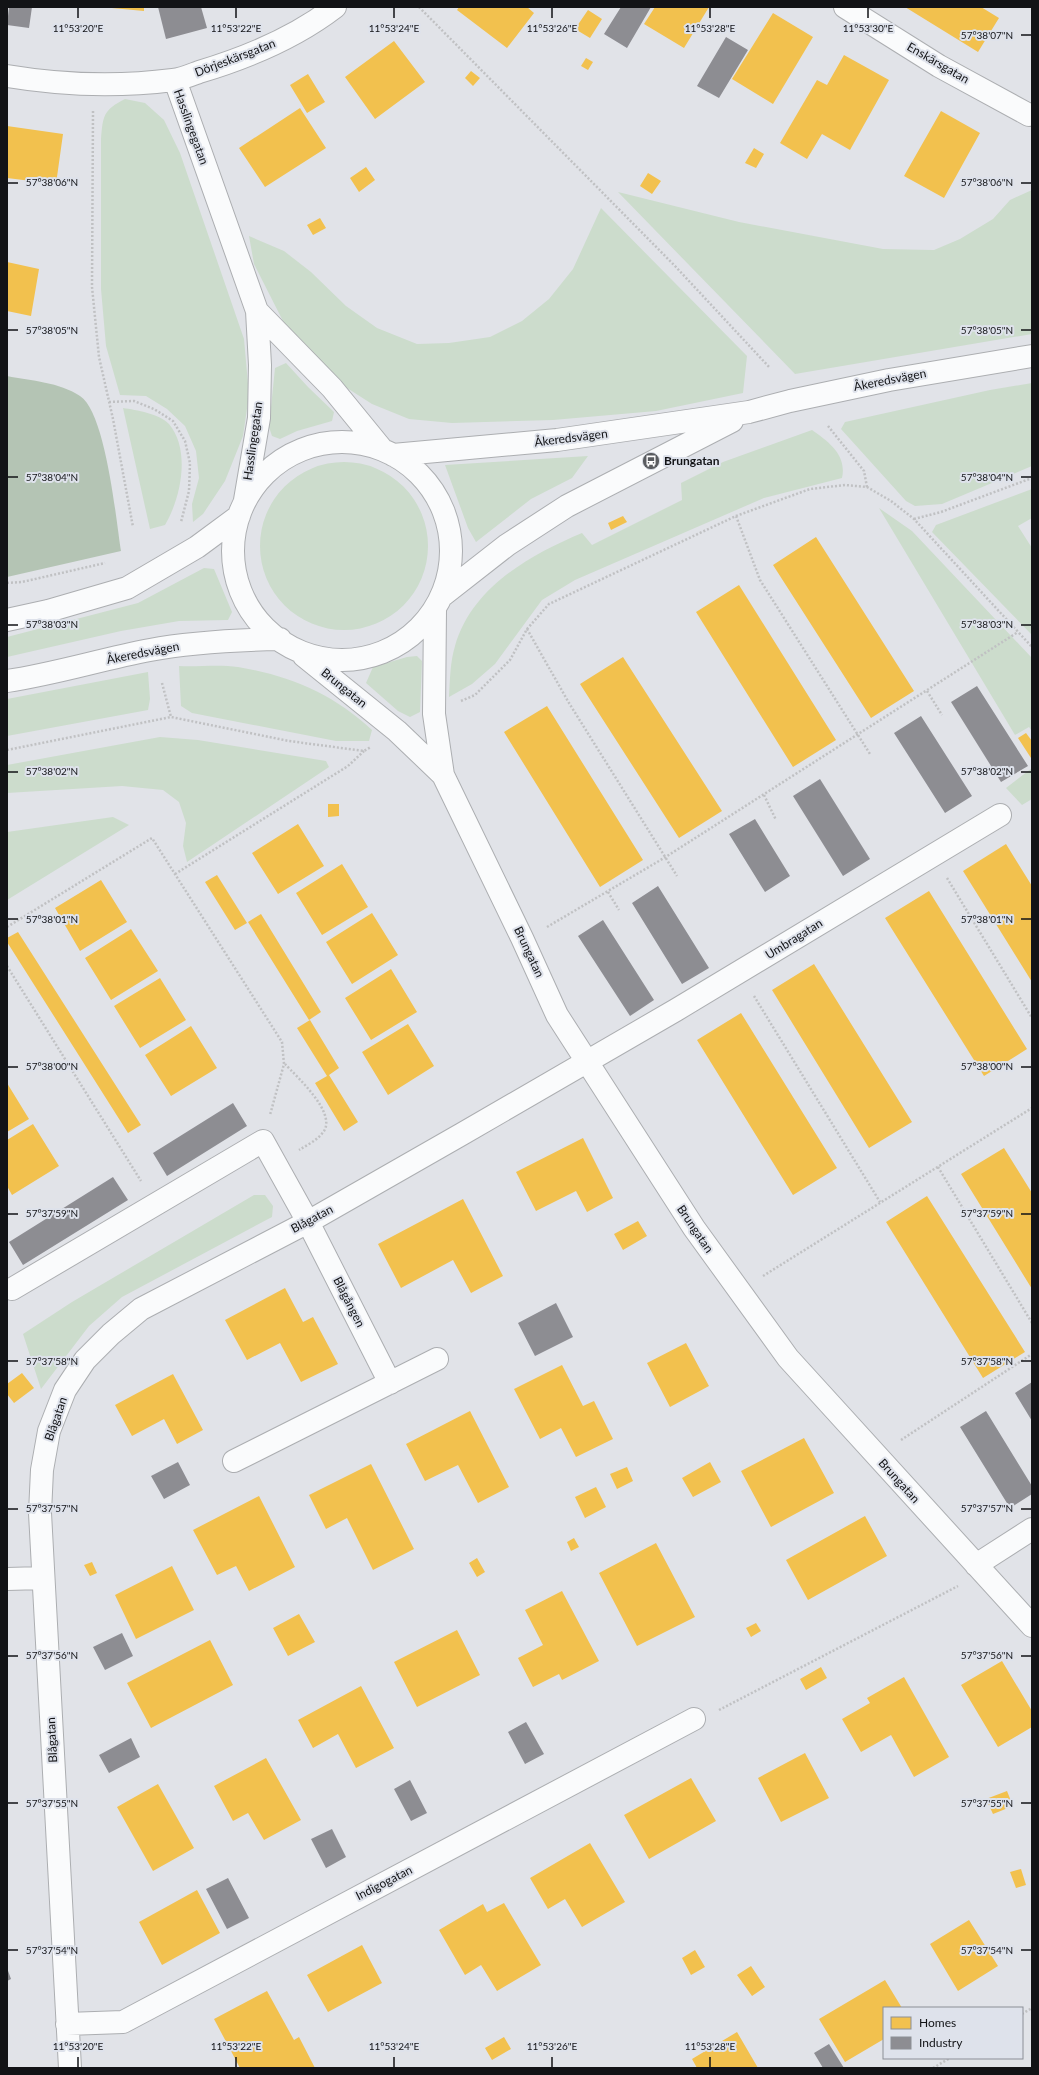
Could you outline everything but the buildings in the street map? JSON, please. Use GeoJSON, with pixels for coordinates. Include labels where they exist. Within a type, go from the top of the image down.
{"type":"FeatureCollection","features":[{"type":"Feature","properties":{"kind":"street","name":"Dörjeskärsgatan"},"geometry":{"type":"LineString","coordinates":[[175,80],[218,67],[276,43],[335,7]]}},
{"type":"Feature","properties":{"kind":"street","name":"Enskärsgatan"},"geometry":{"type":"LineString","coordinates":[[847,8],[939,66],[1029,115]]}},
{"type":"Feature","properties":{"kind":"street","name":"Hasslingegatan"},"geometry":{"type":"LineString","coordinates":[[7,76],[36,81],[94,84],[175,80],[256,310],[260,365],[259,418],[242,508]]}},
{"type":"Feature","properties":{"kind":"street","name":"Hasslingegatan"},"geometry":{"type":"LineString","coordinates":[[256,310],[332,388],[387,451]]}},
{"type":"Feature","properties":{"kind":"street","name":"Åkeredsvägen"},"geometry":{"type":"LineString","coordinates":[[7,620],[48,611],[126,588],[197,546],[242,508],[276,463],[293,453],[314,445],[345,441],[387,451],[557,440],[749,412],[790,401],[889,380],[1032,356]]}},
{"type":"Feature","properties":{"kind":"street","name":"Åkeredsvägen"},"geometry":{"type":"LineString","coordinates":[[242,508],[234,530],[233,561],[240,590],[248,608],[264,628],[299,652],[334,660],[359,660],[381,653],[402,642],[418,630],[439,602],[506,545],[567,506],[651,461],[749,412]]}},
{"type":"Feature","properties":{"kind":"street","name":"Åkeredsvägen"},"geometry":{"type":"LineString","coordinates":[[387,451],[412,466],[434,490],[446,515],[451,537],[451,564],[439,602]]}},
{"type":"Feature","properties":{"kind":"street","name":"Brungatan"},"geometry":{"type":"LineString","coordinates":[[439,602],[434,714],[442,775],[522,938],[557,1015],[694,1228],[788,1358],[1032,1626]]}},
{"type":"Feature","properties":{"kind":"street","name":"Åkeredsvägen"},"geometry":{"type":"LineString","coordinates":[[7,681],[34,677],[150,649],[236,640],[280,639]]}},
{"type":"Feature","properties":{"kind":"street","name":"Brungatan"},"geometry":{"type":"LineString","coordinates":[[299,652],[397,730],[442,775]]}},
{"type":"Feature","properties":{"kind":"street","name":"Umbragatan"},"geometry":{"type":"LineString","coordinates":[[587,1062],[835,913],[934,856],[1000,815]]}},
{"type":"Feature","properties":{"kind":"street","name":"Blågatan"},"geometry":{"type":"LineString","coordinates":[[70,2068],[40,1513],[42,1470],[49,1430],[65,1390],[85,1360],[111,1334],[141,1309],[308,1222],[587,1062]]}},
{"type":"Feature","properties":{"kind":"street"},"geometry":{"type":"LineString","coordinates":[[12,1290],[263,1141]]}},
{"type":"Feature","properties":{"kind":"street","name":"Blågången"},"geometry":{"type":"LineString","coordinates":[[263,1141],[308,1222],[390,1383]]}},
{"type":"Feature","properties":{"kind":"street"},"geometry":{"type":"LineString","coordinates":[[234,1461],[437,1360]]}},
{"type":"Feature","properties":{"kind":"street"},"geometry":{"type":"LineString","coordinates":[[976,1565],[1032,1529]]}},
{"type":"Feature","properties":{"kind":"street"},"geometry":{"type":"LineString","coordinates":[[7,1579],[43,1578]]}},
{"type":"Feature","properties":{"kind":"street","name":"Indigogatan"},"geometry":{"type":"LineString","coordinates":[[67,2024],[123,2022],[694,1718]]}},
{"type":"Feature","properties":{"kind":"path"},"geometry":{"type":"LineString","coordinates":[[419,7],[669,260],[770,368]]}},
{"type":"Feature","properties":{"kind":"path"},"geometry":{"type":"LineString","coordinates":[[94,84],[92,287],[99,357],[133,527]]}},
{"type":"Feature","properties":{"kind":"path"},"geometry":{"type":"LineString","coordinates":[[109,402],[134,401],[154,409],[173,421],[185,441],[190,463],[189,491],[183,518],[179,525]]}},
{"type":"Feature","properties":{"kind":"path"},"geometry":{"type":"LineString","coordinates":[[828,426],[864,471],[867,487]]}},
{"type":"Feature","properties":{"kind":"path"},"geometry":{"type":"LineString","coordinates":[[914,520],[941,512],[1032,478]]}},
{"type":"Feature","properties":{"kind":"path"},"geometry":{"type":"LineString","coordinates":[[434,714],[475,695],[510,660],[527,629],[549,604],[736,516],[810,489],[845,485],[867,487],[891,501],[914,520],[1032,647]]}},
{"type":"Feature","properties":{"kind":"path"},"geometry":{"type":"LineString","coordinates":[[736,516],[760,580],[870,754]]}},
{"type":"Feature","properties":{"kind":"path"},"geometry":{"type":"LineString","coordinates":[[7,583],[22,582],[110,562]]}},
{"type":"Feature","properties":{"kind":"path"},"geometry":{"type":"LineString","coordinates":[[527,629],[569,703],[664,858],[677,876]]}},
{"type":"Feature","properties":{"kind":"path"},"geometry":{"type":"LineString","coordinates":[[522,938],[552,925],[664,858],[858,736],[1018,632]]}},
{"type":"Feature","properties":{"kind":"path"},"geometry":{"type":"LineString","coordinates":[[162,683],[171,717]]}},
{"type":"Feature","properties":{"kind":"path"},"geometry":{"type":"LineString","coordinates":[[927,691],[942,715]]}},
{"type":"Feature","properties":{"kind":"path"},"geometry":{"type":"LineString","coordinates":[[7,750],[171,717],[290,741],[364,751]]}},
{"type":"Feature","properties":{"kind":"path"},"geometry":{"type":"LineString","coordinates":[[175,874],[348,766],[364,751],[397,730]]}},
{"type":"Feature","properties":{"kind":"path"},"geometry":{"type":"LineString","coordinates":[[764,795],[776,820]]}},
{"type":"Feature","properties":{"kind":"path"},"geometry":{"type":"LineString","coordinates":[[7,927],[152,838],[282,1042],[284,1064],[263,1141]]}},
{"type":"Feature","properties":{"kind":"path"},"geometry":{"type":"LineString","coordinates":[[934,856],[1032,1018]]}},
{"type":"Feature","properties":{"kind":"path"},"geometry":{"type":"LineString","coordinates":[[608,892],[619,910]]}},
{"type":"Feature","properties":{"kind":"path"},"geometry":{"type":"LineString","coordinates":[[7,966],[156,1205]]}},
{"type":"Feature","properties":{"kind":"path"},"geometry":{"type":"LineString","coordinates":[[739,972],[880,1202]]}},
{"type":"Feature","properties":{"kind":"path"},"geometry":{"type":"LineString","coordinates":[[276,1164],[316,1139],[324,1130],[326,1121],[324,1111],[306,1086],[284,1064]]}},
{"type":"Feature","properties":{"kind":"path"},"geometry":{"type":"LineString","coordinates":[[740,1291],[1032,1108]]}},
{"type":"Feature","properties":{"kind":"path"},"geometry":{"type":"LineString","coordinates":[[938,1167],[1032,1324]]}},
{"type":"Feature","properties":{"kind":"path"},"geometry":{"type":"LineString","coordinates":[[877,1456],[1032,1354]]}},
{"type":"Feature","properties":{"kind":"path"},"geometry":{"type":"LineString","coordinates":[[694,1718],[718,1711],[963,1583],[976,1565]]}},
{"type":"Feature","properties":{"kind":"path"},"geometry":{"type":"LineString","coordinates":[[1023,2013],[1032,2008]]}},
{"type":"Feature","properties":{"kind":"path"},"geometry":{"type":"LineString","coordinates":[[933,2068],[948,2059]]}},
{"type":"Feature","properties":{"kind":"green space"},"geometry":{"type":"Polygon","coordinates":[[[125,99],[145,103],[164,120],[180,153],[244,339],[249,395],[243,436],[225,481],[203,514],[193,522],[192,504],[199,478],[196,451],[185,426],[167,409],[146,396],[120,395],[106,346],[101,289],[102,125],[108,110],[125,99]]]}},
{"type":"Feature","properties":{"kind":"green space"},"geometry":{"type":"Polygon","coordinates":[[[1032,190],[1032,334],[795,374],[618,192],[739,222],[883,249],[934,250],[960,239],[993,219],[1010,200],[1032,190]]]}},
{"type":"Feature","properties":{"kind":"green space"},"geometry":{"type":"Polygon","coordinates":[[[601,208],[747,356],[743,393],[656,411],[553,420],[452,423],[409,419],[372,404],[325,374],[286,327],[254,264],[249,236],[284,251],[311,272],[346,306],[377,328],[417,344],[449,343],[490,337],[522,321],[549,299],[573,269],[601,208]]]}},
{"type":"Feature","properties":{"kind":"green space"},"geometry":{"type":"Polygon","coordinates":[[[286,363],[334,412],[332,421],[297,431],[280,439],[272,436],[269,427],[275,368],[286,363]]]}},
{"type":"Feature","properties":{"kind":"green space"},"geometry":{"type":"Polygon","coordinates":[[[7,376],[54,385],[72,391],[80,396],[89,406],[97,423],[103,444],[113,493],[121,551],[7,577],[7,376]]]}},
{"type":"Feature","properties":{"kind":"green space"},"geometry":{"type":"Polygon","coordinates":[[[1032,383],[1032,466],[942,504],[915,506],[906,501],[841,429],[845,422],[990,390],[1032,383]]]}},
{"type":"Feature","properties":{"kind":"green space"},"geometry":{"type":"Polygon","coordinates":[[[123,408],[148,413],[160,418],[169,424],[176,435],[182,460],[181,474],[179,488],[171,514],[165,525],[150,529],[123,408]]]}},
{"type":"Feature","properties":{"kind":"green space"},"geometry":{"type":"Polygon","coordinates":[[[812,430],[825,439],[839,456],[842,462],[842,478],[764,498],[575,580],[542,600],[495,664],[472,684],[449,697],[452,658],[463,625],[489,590],[505,576],[523,563],[582,533],[592,545],[682,500],[681,483],[723,462],[812,430]]]}},
{"type":"Feature","properties":{"kind":"green space"},"geometry":{"type":"Polygon","coordinates":[[[588,456],[572,478],[531,499],[476,542],[468,528],[445,465],[588,456]]]}},
{"type":"Feature","properties":{"kind":"green space"},"geometry":{"type":"Polygon","coordinates":[[[344,462],[368,466],[383,472],[391,476],[409,493],[414,499],[424,522],[428,546],[424,570],[418,585],[414,593],[397,611],[391,616],[368,626],[344,630],[320,626],[305,620],[297,616],[279,599],[274,593],[264,570],[260,546],[264,522],[270,507],[274,499],[291,481],[297,476],[320,466],[344,462]]]}},
{"type":"Feature","properties":{"kind":"green space"},"geometry":{"type":"Polygon","coordinates":[[[1032,489],[1032,518],[1018,526],[1032,548],[1032,635],[932,532],[936,525],[1032,489]]]}},
{"type":"Feature","properties":{"kind":"green space"},"geometry":{"type":"Polygon","coordinates":[[[879,508],[912,531],[1032,658],[1032,731],[1029,727],[1015,735],[879,508]]]}},
{"type":"Feature","properties":{"kind":"green space"},"geometry":{"type":"Polygon","coordinates":[[[204,568],[214,569],[232,612],[228,620],[179,621],[121,631],[7,657],[7,637],[138,603],[204,568]]]}},
{"type":"Feature","properties":{"kind":"green space"},"geometry":{"type":"Polygon","coordinates":[[[417,656],[422,661],[420,712],[410,717],[398,711],[366,683],[373,667],[407,657],[417,656]]]}},
{"type":"Feature","properties":{"kind":"green space"},"geometry":{"type":"Polygon","coordinates":[[[179,666],[238,667],[293,681],[310,688],[342,706],[357,717],[372,730],[369,741],[336,741],[192,713],[181,706],[179,666]]]}},
{"type":"Feature","properties":{"kind":"green space"},"geometry":{"type":"Polygon","coordinates":[[[148,672],[150,699],[148,710],[7,736],[7,699],[148,672]]]}},
{"type":"Feature","properties":{"kind":"green space"},"geometry":{"type":"Polygon","coordinates":[[[160,737],[198,740],[326,761],[329,767],[187,862],[183,846],[186,823],[179,802],[163,790],[122,786],[7,793],[7,765],[160,737]]]}},
{"type":"Feature","properties":{"kind":"green space"},"geometry":{"type":"Polygon","coordinates":[[[1032,768],[1032,799],[1022,805],[1006,788],[1032,768]]]}},
{"type":"Feature","properties":{"kind":"green space"},"geometry":{"type":"Polygon","coordinates":[[[113,817],[129,825],[7,900],[7,832],[113,817]]]}},
{"type":"Feature","properties":{"kind":"green space"},"geometry":{"type":"Polygon","coordinates":[[[254,1195],[265,1195],[273,1206],[272,1217],[122,1297],[89,1326],[41,1389],[23,1334],[72,1302],[254,1195]]]}},
{"type":"Feature","properties":{"kind":"place","name":"Brungatan"},"geometry":{"type":"Point","coordinates":[651,461]}}]}
